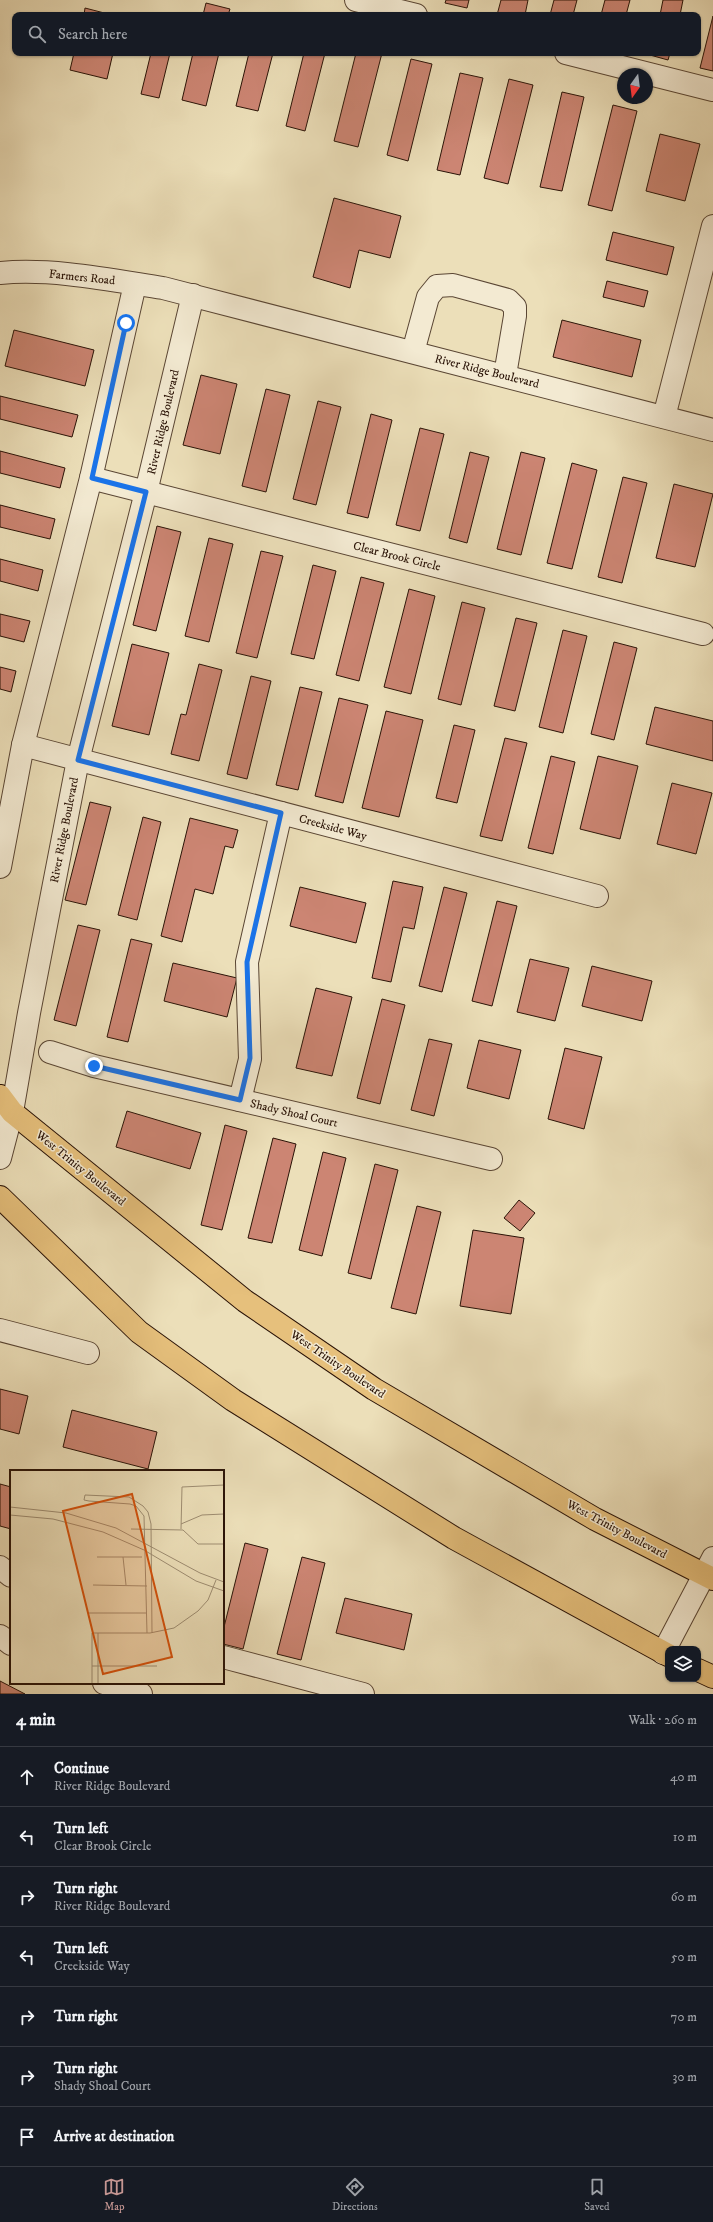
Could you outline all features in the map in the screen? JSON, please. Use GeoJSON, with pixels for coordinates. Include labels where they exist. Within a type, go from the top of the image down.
{"type":"FeatureCollection","features":[{"type":"Feature","properties":{"kind":"main road","name":"West Trinity Boulevard"},"geometry":{"type":"LineString","coordinates":[[6,1104],[245,1301],[374,1389],[595,1519],[710,1571]]}},
{"type":"Feature","properties":{"kind":"main road"},"geometry":{"type":"LineString","coordinates":[[0,1197],[139,1332],[232,1400],[454,1538],[665,1653]]}},
{"type":"Feature","properties":{"kind":"main road"},"geometry":{"type":"LineString","coordinates":[[701,1671],[713,1677]]}},
{"type":"Feature","properties":{"kind":"street"},"geometry":{"type":"LineString","coordinates":[[356,0],[404,12]]}},
{"type":"Feature","properties":{"kind":"street"},"geometry":{"type":"LineString","coordinates":[[578,56],[713,90]]}},
{"type":"Feature","properties":{"kind":"street"},"geometry":{"type":"LineString","coordinates":[[664,417],[713,226]]}},
{"type":"Feature","properties":{"kind":"street","name":"Farmers Road"},"geometry":{"type":"LineString","coordinates":[[0,273],[16,271],[78,276],[163,288]]}},
{"type":"Feature","properties":{"kind":"street"},"geometry":{"type":"LineString","coordinates":[[0,867],[23,745],[92,478],[134,284]]}},
{"type":"Feature","properties":{"kind":"street"},"geometry":{"type":"LineString","coordinates":[[413,352],[428,297],[437,286],[453,285],[508,300],[515,307],[515,316],[505,375]]}},
{"type":"Feature","properties":{"kind":"street","name":"River Ridge Boulevard"},"geometry":{"type":"LineString","coordinates":[[163,288],[505,375],[713,430]]}},
{"type":"Feature","properties":{"kind":"street","name":"River Ridge Boulevard"},"geometry":{"type":"LineString","coordinates":[[0,1158],[6,1104],[29,1013],[78,760],[146,492],[193,295]]}},
{"type":"Feature","properties":{"kind":"street","name":"Clear Brook Circle"},"geometry":{"type":"LineString","coordinates":[[92,478],[703,634]]}},
{"type":"Feature","properties":{"kind":"street","name":"Creekside Way"},"geometry":{"type":"LineString","coordinates":[[23,745],[597,896]]}},
{"type":"Feature","properties":{"kind":"street"},"geometry":{"type":"LineString","coordinates":[[240,1100],[250,1058],[247,962],[281,813]]}},
{"type":"Feature","properties":{"kind":"street","name":"Shady Shoal Court"},"geometry":{"type":"LineString","coordinates":[[50,1052],[94,1066],[491,1160]]}},
{"type":"Feature","properties":{"kind":"street"},"geometry":{"type":"LineString","coordinates":[[0,1330],[88,1353]]}},
{"type":"Feature","properties":{"kind":"street"},"geometry":{"type":"LineString","coordinates":[[0,1567],[10,1575]]}},
{"type":"Feature","properties":{"kind":"street"},"geometry":{"type":"LineString","coordinates":[[670,1646],[710,1571]]}},
{"type":"Feature","properties":{"kind":"street"},"geometry":{"type":"LineString","coordinates":[[0,1636],[10,1643]]}},
{"type":"Feature","properties":{"kind":"street"},"geometry":{"type":"LineString","coordinates":[[224,1658],[363,1694]]}},
{"type":"Feature","properties":{"kind":"street"},"geometry":{"type":"LineString","coordinates":[[107,1684],[141,1694]]}},
{"type":"Feature","properties":{"kind":"building"},"geometry":{"type":"Polygon","coordinates":[[[446,0],[469,0],[467,8],[445,3],[446,0]]]}},
{"type":"Feature","properties":{"kind":"building"},"geometry":{"type":"Polygon","coordinates":[[[501,0],[528,0],[526,12],[498,12],[501,0]]]}},
{"type":"Feature","properties":{"kind":"building"},"geometry":{"type":"Polygon","coordinates":[[[554,0],[577,0],[574,12],[551,12],[554,0]]]}},
{"type":"Feature","properties":{"kind":"building"},"geometry":{"type":"Polygon","coordinates":[[[605,0],[630,0],[627,12],[602,12],[605,0]]]}},
{"type":"Feature","properties":{"kind":"building"},"geometry":{"type":"Polygon","coordinates":[[[663,0],[683,0],[681,12],[661,12],[663,0]]]}},
{"type":"Feature","properties":{"kind":"building"},"geometry":{"type":"Polygon","coordinates":[[[206,3],[230,9],[229,12],[204,12],[206,3]]]}},
{"type":"Feature","properties":{"kind":"building"},"geometry":{"type":"Polygon","coordinates":[[[85,8],[100,12],[84,12],[85,8]]]}},
{"type":"Feature","properties":{"kind":"building"},"geometry":{"type":"Polygon","coordinates":[[[713,16],[713,71],[700,68],[713,16]]]}},
{"type":"Feature","properties":{"kind":"building"},"geometry":{"type":"Polygon","coordinates":[[[73,56],[112,56],[107,79],[70,70],[73,56]]]}},
{"type":"Feature","properties":{"kind":"building"},"geometry":{"type":"Polygon","coordinates":[[[150,56],[169,56],[159,98],[141,94],[150,56]]]}},
{"type":"Feature","properties":{"kind":"building"},"geometry":{"type":"Polygon","coordinates":[[[192,56],[218,56],[206,106],[182,100],[192,56]]]}},
{"type":"Feature","properties":{"kind":"building"},"geometry":{"type":"Polygon","coordinates":[[[248,56],[272,56],[258,111],[236,106],[248,56]]]}},
{"type":"Feature","properties":{"kind":"building"},"geometry":{"type":"Polygon","coordinates":[[[303,56],[324,56],[305,131],[286,126],[303,56]]]}},
{"type":"Feature","properties":{"kind":"building"},"geometry":{"type":"Polygon","coordinates":[[[355,56],[381,56],[358,147],[334,141],[355,56]]]}},
{"type":"Feature","properties":{"kind":"building"},"geometry":{"type":"Polygon","coordinates":[[[654,56],[669,56],[668,60],[654,56]]]}},
{"type":"Feature","properties":{"kind":"building"},"geometry":{"type":"Polygon","coordinates":[[[411,59],[432,64],[408,161],[387,155],[411,59]]]}},
{"type":"Feature","properties":{"kind":"building"},"geometry":{"type":"Polygon","coordinates":[[[460,73],[483,78],[460,175],[437,170],[460,73]]]}},
{"type":"Feature","properties":{"kind":"building"},"geometry":{"type":"Polygon","coordinates":[[[509,79],[533,85],[508,184],[484,178],[509,79]]]}},
{"type":"Feature","properties":{"kind":"building"},"geometry":{"type":"Polygon","coordinates":[[[562,92],[584,97],[562,191],[540,187],[562,92]]]}},
{"type":"Feature","properties":{"kind":"building"},"geometry":{"type":"Polygon","coordinates":[[[613,105],[637,111],[612,211],[588,205],[613,105]]]}},
{"type":"Feature","properties":{"kind":"building"},"geometry":{"type":"Polygon","coordinates":[[[660,134],[700,144],[685,201],[646,191],[660,134]]]}},
{"type":"Feature","properties":{"kind":"building"},"geometry":{"type":"Polygon","coordinates":[[[334,198],[401,216],[390,258],[359,250],[350,288],[313,277],[334,198]]]}},
{"type":"Feature","properties":{"kind":"building"},"geometry":{"type":"Polygon","coordinates":[[[613,232],[674,247],[667,275],[606,260],[613,232]]]}},
{"type":"Feature","properties":{"kind":"building"},"geometry":{"type":"Polygon","coordinates":[[[607,281],[648,291],[644,307],[603,297],[607,281]]]}},
{"type":"Feature","properties":{"kind":"building"},"geometry":{"type":"Polygon","coordinates":[[[562,320],[641,340],[632,377],[553,357],[562,320]]]}},
{"type":"Feature","properties":{"kind":"building"},"geometry":{"type":"Polygon","coordinates":[[[14,330],[94,350],[85,386],[5,366],[14,330]]]}},
{"type":"Feature","properties":{"kind":"building"},"geometry":{"type":"Polygon","coordinates":[[[201,375],[237,384],[220,454],[183,445],[201,375]]]}},
{"type":"Feature","properties":{"kind":"building"},"geometry":{"type":"Polygon","coordinates":[[[266,389],[290,395],[266,492],[242,486],[266,389]]]}},
{"type":"Feature","properties":{"kind":"building"},"geometry":{"type":"Polygon","coordinates":[[[0,396],[78,415],[72,437],[0,419],[0,396]]]}},
{"type":"Feature","properties":{"kind":"building"},"geometry":{"type":"Polygon","coordinates":[[[318,401],[341,407],[316,505],[293,499],[318,401]]]}},
{"type":"Feature","properties":{"kind":"building"},"geometry":{"type":"Polygon","coordinates":[[[371,414],[392,420],[368,518],[347,513],[371,414]]]}},
{"type":"Feature","properties":{"kind":"building"},"geometry":{"type":"Polygon","coordinates":[[[420,428],[444,434],[420,531],[396,525],[420,428]]]}},
{"type":"Feature","properties":{"kind":"building"},"geometry":{"type":"Polygon","coordinates":[[[0,451],[65,468],[60,488],[0,473],[0,451]]]}},
{"type":"Feature","properties":{"kind":"building"},"geometry":{"type":"Polygon","coordinates":[[[470,452],[489,457],[467,543],[449,538],[470,452]]]}},
{"type":"Feature","properties":{"kind":"building"},"geometry":{"type":"Polygon","coordinates":[[[521,452],[545,458],[521,555],[497,549],[521,452]]]}},
{"type":"Feature","properties":{"kind":"building"},"geometry":{"type":"Polygon","coordinates":[[[572,463],[597,470],[572,569],[547,563],[572,463]]]}},
{"type":"Feature","properties":{"kind":"building"},"geometry":{"type":"Polygon","coordinates":[[[623,477],[647,483],[622,583],[598,577],[623,477]]]}},
{"type":"Feature","properties":{"kind":"building"},"geometry":{"type":"Polygon","coordinates":[[[674,484],[713,494],[695,567],[656,558],[674,484]]]}},
{"type":"Feature","properties":{"kind":"building"},"geometry":{"type":"Polygon","coordinates":[[[0,505],[55,519],[50,539],[0,527],[0,505]]]}},
{"type":"Feature","properties":{"kind":"building"},"geometry":{"type":"Polygon","coordinates":[[[157,526],[181,532],[156,631],[133,625],[157,526]]]}},
{"type":"Feature","properties":{"kind":"building"},"geometry":{"type":"Polygon","coordinates":[[[209,538],[233,544],[209,642],[185,636],[209,538]]]}},
{"type":"Feature","properties":{"kind":"building"},"geometry":{"type":"Polygon","coordinates":[[[261,551],[283,556],[257,658],[236,653],[261,551]]]}},
{"type":"Feature","properties":{"kind":"building"},"geometry":{"type":"Polygon","coordinates":[[[0,559],[43,570],[38,591],[0,581],[0,559]]]}},
{"type":"Feature","properties":{"kind":"building"},"geometry":{"type":"Polygon","coordinates":[[[313,565],[336,571],[314,659],[291,654],[313,565]]]}},
{"type":"Feature","properties":{"kind":"building"},"geometry":{"type":"Polygon","coordinates":[[[361,577],[384,583],[359,681],[336,675],[361,577]]]}},
{"type":"Feature","properties":{"kind":"building"},"geometry":{"type":"Polygon","coordinates":[[[409,589],[435,596],[411,694],[384,687],[409,589]]]}},
{"type":"Feature","properties":{"kind":"building"},"geometry":{"type":"Polygon","coordinates":[[[462,602],[485,608],[461,705],[438,699],[462,602]]]}},
{"type":"Feature","properties":{"kind":"building"},"geometry":{"type":"Polygon","coordinates":[[[0,614],[30,621],[24,642],[0,636],[0,614]]]}},
{"type":"Feature","properties":{"kind":"building"},"geometry":{"type":"Polygon","coordinates":[[[516,618],[537,623],[515,711],[494,706],[516,618]]]}},
{"type":"Feature","properties":{"kind":"building"},"geometry":{"type":"Polygon","coordinates":[[[563,630],[587,636],[563,733],[539,727],[563,630]]]}},
{"type":"Feature","properties":{"kind":"building"},"geometry":{"type":"Polygon","coordinates":[[[614,642],[637,648],[614,740],[591,734],[614,642]]]}},
{"type":"Feature","properties":{"kind":"building"},"geometry":{"type":"Polygon","coordinates":[[[132,644],[169,653],[149,735],[112,726],[132,644]]]}},
{"type":"Feature","properties":{"kind":"building"},"geometry":{"type":"Polygon","coordinates":[[[199,664],[222,670],[199,761],[171,754],[181,714],[186,715],[199,664]]]}},
{"type":"Feature","properties":{"kind":"building"},"geometry":{"type":"Polygon","coordinates":[[[0,667],[16,671],[11,692],[0,689],[0,667]]]}},
{"type":"Feature","properties":{"kind":"building"},"geometry":{"type":"Polygon","coordinates":[[[251,676],[271,681],[247,779],[227,774],[251,676]]]}},
{"type":"Feature","properties":{"kind":"building"},"geometry":{"type":"Polygon","coordinates":[[[300,687],[322,692],[298,790],[276,785],[300,687]]]}},
{"type":"Feature","properties":{"kind":"building"},"geometry":{"type":"Polygon","coordinates":[[[339,698],[368,705],[343,803],[315,796],[339,698]]]}},
{"type":"Feature","properties":{"kind":"building"},"geometry":{"type":"Polygon","coordinates":[[[655,707],[713,721],[713,761],[646,744],[655,707]]]}},
{"type":"Feature","properties":{"kind":"building"},"geometry":{"type":"Polygon","coordinates":[[[386,711],[423,720],[399,817],[362,808],[386,711]]]}},
{"type":"Feature","properties":{"kind":"building"},"geometry":{"type":"Polygon","coordinates":[[[454,725],[475,730],[457,803],[436,798],[454,725]]]}},
{"type":"Feature","properties":{"kind":"building"},"geometry":{"type":"Polygon","coordinates":[[[505,738],[527,743],[502,841],[480,836],[505,738]]]}},
{"type":"Feature","properties":{"kind":"building"},"geometry":{"type":"Polygon","coordinates":[[[551,756],[575,762],[553,854],[528,848],[551,756]]]}},
{"type":"Feature","properties":{"kind":"building"},"geometry":{"type":"Polygon","coordinates":[[[598,756],[638,766],[620,839],[580,829],[598,756]]]}},
{"type":"Feature","properties":{"kind":"building"},"geometry":{"type":"Polygon","coordinates":[[[672,783],[712,793],[696,854],[657,844],[672,783]]]}},
{"type":"Feature","properties":{"kind":"building"},"geometry":{"type":"Polygon","coordinates":[[[90,802],[111,807],[86,905],[65,900],[90,802]]]}},
{"type":"Feature","properties":{"kind":"building"},"geometry":{"type":"Polygon","coordinates":[[[143,817],[161,822],[137,920],[118,915],[143,817]]]}},
{"type":"Feature","properties":{"kind":"building"},"geometry":{"type":"Polygon","coordinates":[[[190,818],[238,830],[233,848],[225,846],[213,894],[195,889],[182,942],[161,936],[190,818]]]}},
{"type":"Feature","properties":{"kind":"building"},"geometry":{"type":"Polygon","coordinates":[[[393,881],[423,887],[414,929],[403,927],[391,982],[372,978],[393,881]]]}},
{"type":"Feature","properties":{"kind":"building"},"geometry":{"type":"Polygon","coordinates":[[[300,887],[366,903],[356,943],[290,926],[300,887]]]}},
{"type":"Feature","properties":{"kind":"building"},"geometry":{"type":"Polygon","coordinates":[[[444,887],[467,893],[442,992],[419,986],[444,887]]]}},
{"type":"Feature","properties":{"kind":"building"},"geometry":{"type":"Polygon","coordinates":[[[497,901],[517,906],[492,1006],[472,1001],[497,901]]]}},
{"type":"Feature","properties":{"kind":"building"},"geometry":{"type":"Polygon","coordinates":[[[78,925],[100,930],[76,1026],[54,1020],[78,925]]]}},
{"type":"Feature","properties":{"kind":"building"},"geometry":{"type":"Polygon","coordinates":[[[131,939],[152,944],[128,1042],[107,1037],[131,939]]]}},
{"type":"Feature","properties":{"kind":"building"},"geometry":{"type":"Polygon","coordinates":[[[530,959],[569,968],[555,1021],[517,1012],[530,959]]]}},
{"type":"Feature","properties":{"kind":"building"},"geometry":{"type":"Polygon","coordinates":[[[173,963],[237,978],[227,1017],[164,1001],[173,963]]]}},
{"type":"Feature","properties":{"kind":"building"},"geometry":{"type":"Polygon","coordinates":[[[592,966],[652,981],[642,1021],[582,1006],[592,966]]]}},
{"type":"Feature","properties":{"kind":"building"},"geometry":{"type":"Polygon","coordinates":[[[316,988],[352,997],[332,1076],[296,1068],[316,988]]]}},
{"type":"Feature","properties":{"kind":"building"},"geometry":{"type":"Polygon","coordinates":[[[382,999],[405,1005],[380,1104],[357,1098],[382,999]]]}},
{"type":"Feature","properties":{"kind":"building"},"geometry":{"type":"Polygon","coordinates":[[[429,1039],[452,1044],[434,1116],[411,1110],[429,1039]]]}},
{"type":"Feature","properties":{"kind":"building"},"geometry":{"type":"Polygon","coordinates":[[[479,1040],[521,1050],[509,1099],[467,1088],[479,1040]]]}},
{"type":"Feature","properties":{"kind":"building"},"geometry":{"type":"Polygon","coordinates":[[[565,1048],[602,1057],[584,1129],[548,1119],[565,1048]]]}},
{"type":"Feature","properties":{"kind":"building"},"geometry":{"type":"Polygon","coordinates":[[[127,1111],[201,1133],[190,1169],[116,1147],[127,1111]]]}},
{"type":"Feature","properties":{"kind":"building"},"geometry":{"type":"Polygon","coordinates":[[[225,1125],[247,1131],[222,1230],[201,1225],[225,1125]]]}},
{"type":"Feature","properties":{"kind":"building"},"geometry":{"type":"Polygon","coordinates":[[[273,1138],[296,1144],[272,1243],[248,1238],[273,1138]]]}},
{"type":"Feature","properties":{"kind":"building"},"geometry":{"type":"Polygon","coordinates":[[[323,1152],[346,1158],[322,1256],[299,1250],[323,1152]]]}},
{"type":"Feature","properties":{"kind":"building"},"geometry":{"type":"Polygon","coordinates":[[[375,1164],[398,1170],[371,1279],[348,1273],[375,1164]]]}},
{"type":"Feature","properties":{"kind":"building"},"geometry":{"type":"Polygon","coordinates":[[[519,1200],[535,1213],[520,1231],[504,1218],[519,1200]]]}},
{"type":"Feature","properties":{"kind":"building"},"geometry":{"type":"Polygon","coordinates":[[[417,1206],[441,1212],[416,1314],[391,1308],[417,1206]]]}},
{"type":"Feature","properties":{"kind":"building"},"geometry":{"type":"Polygon","coordinates":[[[473,1230],[524,1238],[511,1314],[460,1306],[473,1230]]]}},
{"type":"Feature","properties":{"kind":"building"},"geometry":{"type":"Polygon","coordinates":[[[0,1389],[28,1396],[19,1434],[0,1429],[0,1389]]]}},
{"type":"Feature","properties":{"kind":"building"},"geometry":{"type":"Polygon","coordinates":[[[72,1410],[157,1432],[148,1469],[63,1447],[72,1410]]]}},
{"type":"Feature","properties":{"kind":"building"},"geometry":{"type":"Polygon","coordinates":[[[0,1484],[10,1487],[10,1529],[0,1526],[0,1484]]]}},
{"type":"Feature","properties":{"kind":"building"},"geometry":{"type":"Polygon","coordinates":[[[245,1543],[268,1549],[243,1649],[224,1644],[224,1627],[245,1543]]]}},
{"type":"Feature","properties":{"kind":"building"},"geometry":{"type":"Polygon","coordinates":[[[302,1557],[325,1563],[301,1660],[277,1654],[302,1557]]]}},
{"type":"Feature","properties":{"kind":"building"},"geometry":{"type":"Polygon","coordinates":[[[345,1598],[412,1614],[404,1650],[336,1633],[345,1598]]]}},
{"type":"Feature","properties":{"kind":"building"},"geometry":{"type":"Polygon","coordinates":[[[0,1681],[25,1694],[0,1694],[0,1681]]]}},
{"type":"Feature","properties":{"kind":"route"},"geometry":{"type":"LineString","coordinates":[[94,1066],[240,1100],[250,1058],[247,962],[281,813],[78,760],[146,492],[92,478],[126,323]]}}]}
